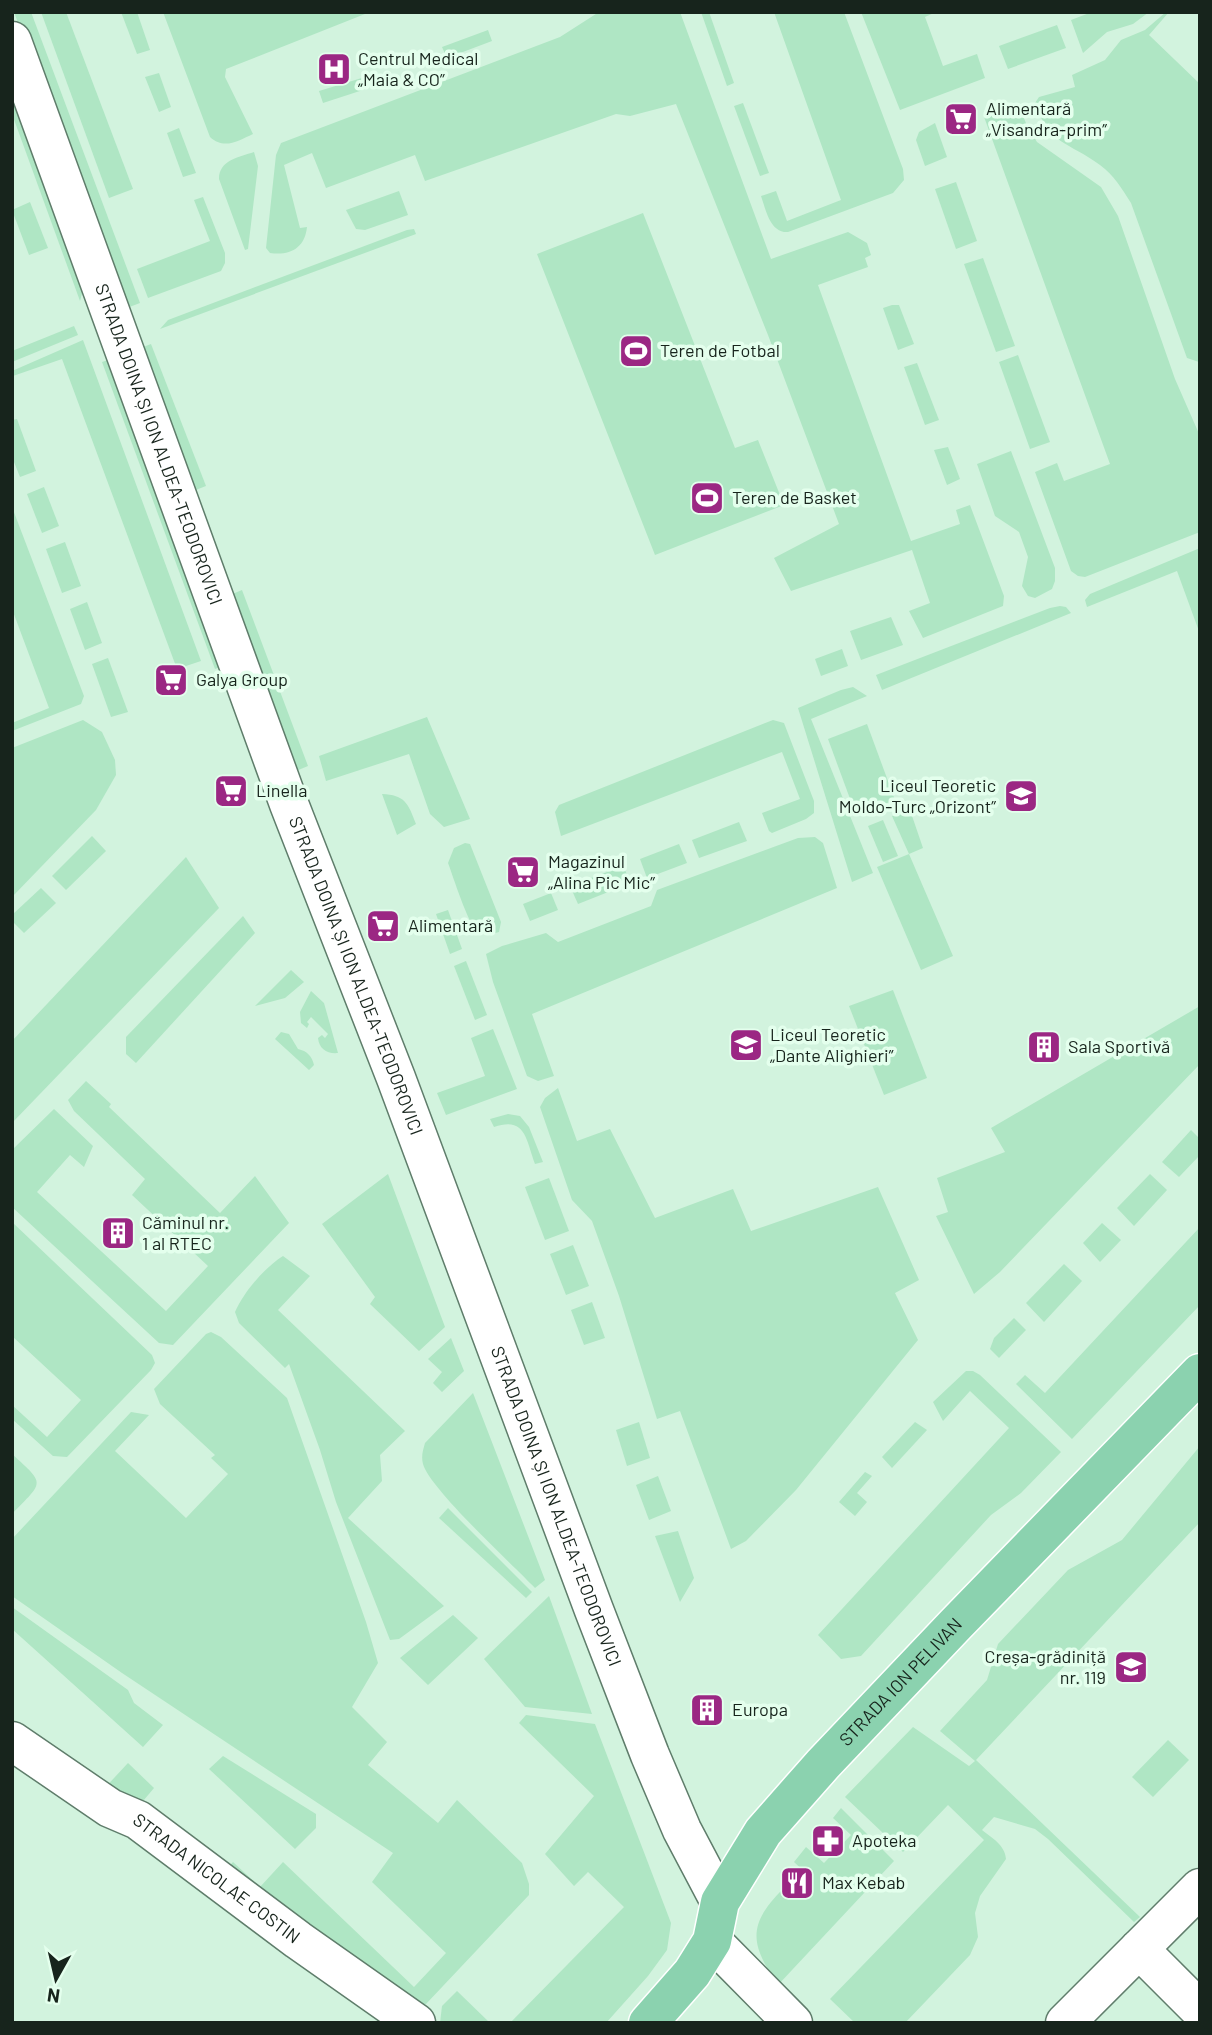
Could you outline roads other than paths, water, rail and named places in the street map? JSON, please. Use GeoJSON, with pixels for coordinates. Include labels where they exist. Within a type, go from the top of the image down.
{"type":"FeatureCollection","features":[{"type":"Feature","properties":{"kind":"main road","name":"STRADA ION PELIVAN"},"geometry":{"type":"LineString","coordinates":[[648,2023],[692,1973],[712,1941],[720,1902],[761,1836],[814,1774],[956,1623],[1200,1373]]}},
{"type":"Feature","properties":{"kind":"street","name":"STRADA DOINA ȘI ION ALDEA-TEODOROVICI"},"geometry":{"type":"LineString","coordinates":[[12,41],[289,804],[396,1078],[594,1610],[678,1820],[720,1902]]}},
{"type":"Feature","properties":{"kind":"street","name":"STRADA NICOLAE COSTIN"},"geometry":{"type":"LineString","coordinates":[[12,1741],[110,1808],[138,1820],[298,1940],[416,2023]]}},
{"type":"Feature","properties":{"kind":"street"},"geometry":{"type":"LineString","coordinates":[[1065,2023],[1200,1888]]}},
{"type":"Feature","properties":{"kind":"street"},"geometry":{"type":"LineString","coordinates":[[712,1941],[793,2023]]}},
{"type":"Feature","properties":{"kind":"street"},"geometry":{"type":"LineString","coordinates":[[1139,1949],[1200,2010]]}},
{"type":"Feature","properties":{"kind":"place","name":"Centrul Medical „Maia & CO”"},"geometry":{"type":"Point","coordinates":[334,69]}},
{"type":"Feature","properties":{"kind":"place","name":"Alimentară „Visandra-prim”"},"geometry":{"type":"Point","coordinates":[961,119]}},
{"type":"Feature","properties":{"kind":"place","name":"Teren de Fotbal"},"geometry":{"type":"Point","coordinates":[636,351]}},
{"type":"Feature","properties":{"kind":"place","name":"Teren de Basket"},"geometry":{"type":"Point","coordinates":[707,498]}},
{"type":"Feature","properties":{"kind":"place","name":"Galya Group"},"geometry":{"type":"Point","coordinates":[171,680]}},
{"type":"Feature","properties":{"kind":"place","name":"Linella"},"geometry":{"type":"Point","coordinates":[231,791]}},
{"type":"Feature","properties":{"kind":"place","name":"Liceul Teoretic Moldo-Turc „Orizont”"},"geometry":{"type":"Point","coordinates":[1021,796]}},
{"type":"Feature","properties":{"kind":"place","name":"Magazinul „Alina Pic Mic”"},"geometry":{"type":"Point","coordinates":[523,872]}},
{"type":"Feature","properties":{"kind":"place","name":"Alimentară"},"geometry":{"type":"Point","coordinates":[383,926]}},
{"type":"Feature","properties":{"kind":"place","name":"Liceul Teoretic „Dante Alighieri”"},"geometry":{"type":"Point","coordinates":[746,1045]}},
{"type":"Feature","properties":{"kind":"place","name":"Sala Sportivă"},"geometry":{"type":"Point","coordinates":[1044,1047]}},
{"type":"Feature","properties":{"kind":"place","name":"Căminul nr. 1 al RTEC"},"geometry":{"type":"Point","coordinates":[118,1233]}},
{"type":"Feature","properties":{"kind":"place","name":"Creșa-grădiniță nr. 119"},"geometry":{"type":"Point","coordinates":[1131,1667]}},
{"type":"Feature","properties":{"kind":"place","name":"Europa"},"geometry":{"type":"Point","coordinates":[707,1710]}},
{"type":"Feature","properties":{"kind":"place","name":"Apoteka"},"geometry":{"type":"Point","coordinates":[828,1841]}},
{"type":"Feature","properties":{"kind":"place","name":"Max Kebab"},"geometry":{"type":"Point","coordinates":[797,1883]}}]}
